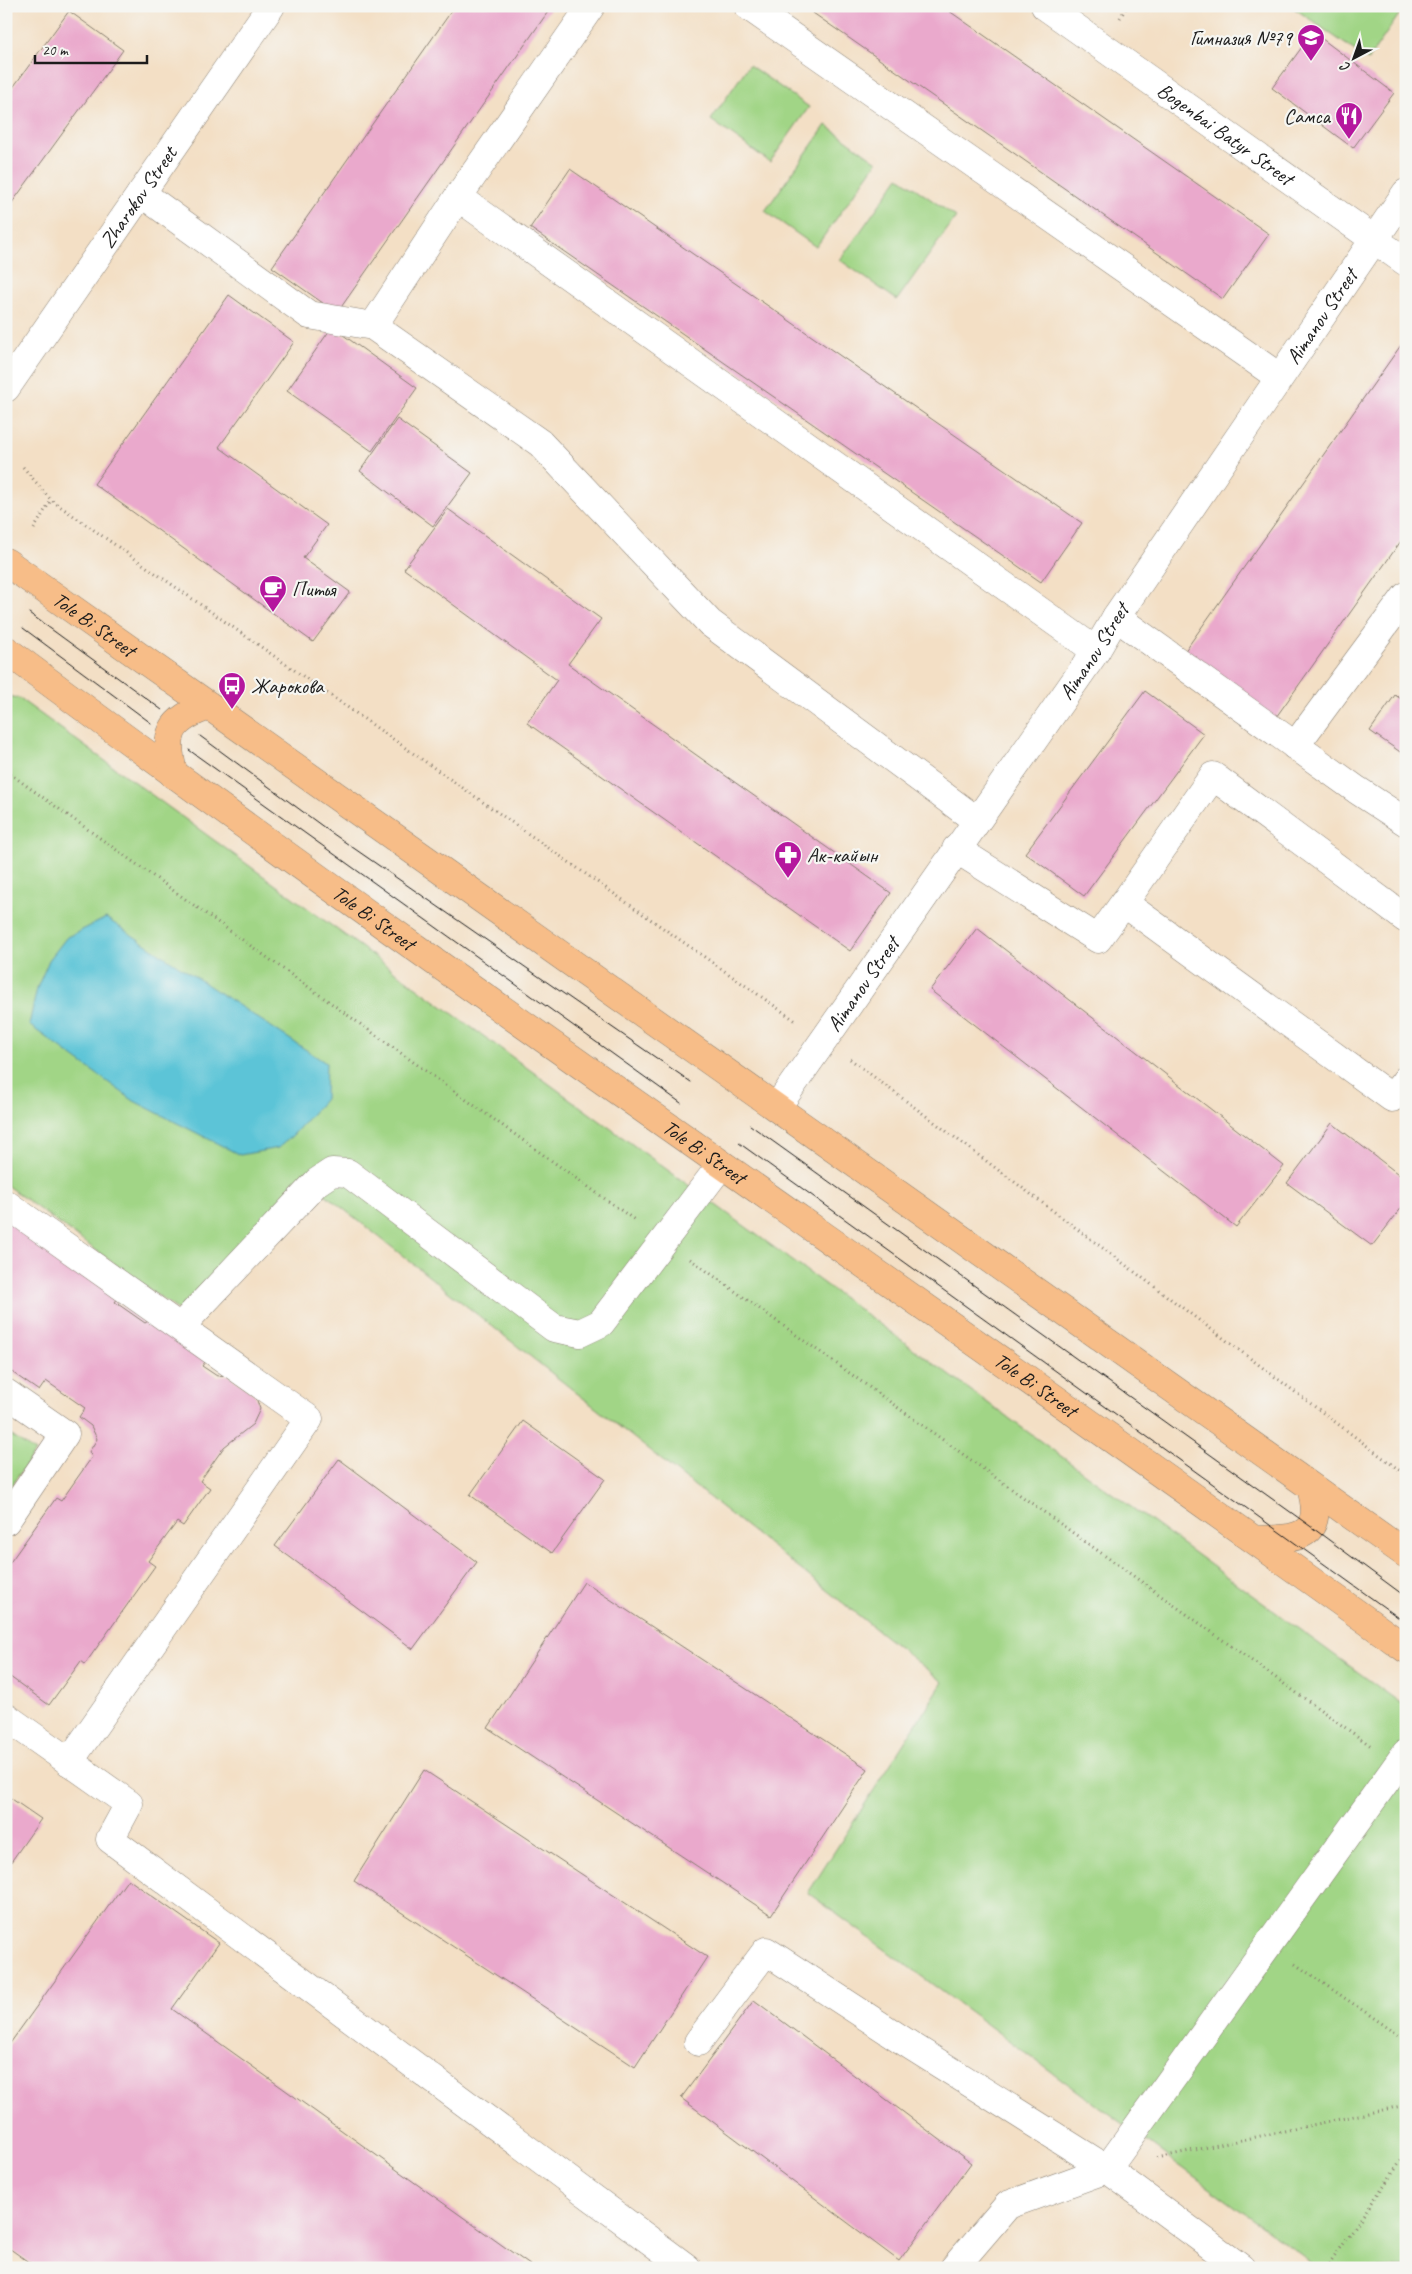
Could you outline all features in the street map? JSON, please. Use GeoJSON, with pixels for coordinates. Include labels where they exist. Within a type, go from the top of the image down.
{"type":"FeatureCollection","features":[{"type":"Feature","properties":{"kind":"main road","name":"Tole Bi Street"},"geometry":{"type":"LineString","coordinates":[[6,562],[1406,1554]]}},
{"type":"Feature","properties":{"kind":"main road","name":"Tole Bi Street"},"geometry":{"type":"LineString","coordinates":[[6,650],[174,775],[720,1164],[1255,1540],[1406,1649]]}},
{"type":"Feature","properties":{"kind":"main road"},"geometry":{"type":"LineString","coordinates":[[174,775],[168,754],[170,738],[177,722],[187,714],[209,706]]}},
{"type":"Feature","properties":{"kind":"main road"},"geometry":{"type":"LineString","coordinates":[[1255,1540],[1288,1539],[1298,1537],[1305,1532],[1316,1508],[1311,1488]]}},
{"type":"Feature","properties":{"kind":"street","name":"Zharokov Street"},"geometry":{"type":"LineString","coordinates":[[6,388],[271,6]]}},
{"type":"Feature","properties":{"kind":"street"},"geometry":{"type":"LineString","coordinates":[[373,326],[458,197],[591,6]]}},
{"type":"Feature","properties":{"kind":"street"},"geometry":{"type":"LineString","coordinates":[[748,6],[1279,377]]}},
{"type":"Feature","properties":{"kind":"street","name":"Bogenbai Batyr Street"},"geometry":{"type":"LineString","coordinates":[[1046,6],[1406,262]]}},
{"type":"Feature","properties":{"kind":"street"},"geometry":{"type":"LineString","coordinates":[[141,193],[309,315],[373,326],[540,443],[710,623],[976,820]]}},
{"type":"Feature","properties":{"kind":"street","name":"Aimanov Street"},"geometry":{"type":"LineString","coordinates":[[777,1107],[976,820],[1096,652],[1116,617],[1406,193]]}},
{"type":"Feature","properties":{"kind":"street"},"geometry":{"type":"LineString","coordinates":[[458,197],[1096,652]]}},
{"type":"Feature","properties":{"kind":"street"},"geometry":{"type":"LineString","coordinates":[[1295,746],[1406,596]]}},
{"type":"Feature","properties":{"kind":"street"},"geometry":{"type":"LineString","coordinates":[[1116,617],[1356,790],[1406,822]]}},
{"type":"Feature","properties":{"kind":"street"},"geometry":{"type":"LineString","coordinates":[[956,849],[1098,939],[1213,776],[1406,919]]}},
{"type":"Feature","properties":{"kind":"street"},"geometry":{"type":"LineString","coordinates":[[1124,903],[1392,1098],[1406,1080]]}},
{"type":"Feature","properties":{"kind":"street"},"geometry":{"type":"LineString","coordinates":[[180,1326],[317,1182],[332,1172],[348,1173],[554,1328],[580,1333],[601,1323],[720,1164]]}},
{"type":"Feature","properties":{"kind":"street"},"geometry":{"type":"LineString","coordinates":[[6,1204],[309,1419],[69,1762]]}},
{"type":"Feature","properties":{"kind":"street"},"geometry":{"type":"LineString","coordinates":[[6,1393],[64,1434],[6,1521]]}},
{"type":"Feature","properties":{"kind":"street"},"geometry":{"type":"LineString","coordinates":[[6,1718],[129,1804],[110,1839],[687,2268]]}},
{"type":"Feature","properties":{"kind":"street"},"geometry":{"type":"LineString","coordinates":[[954,2268],[1008,2205],[1108,2169],[1402,1759]]}},
{"type":"Feature","properties":{"kind":"street"},"geometry":{"type":"LineString","coordinates":[[698,2042],[766,1951],[913,2047],[1108,2169],[1241,2268]]}},
{"type":"Feature","properties":{"kind":"path"},"geometry":{"type":"LineString","coordinates":[[23,467],[51,500],[824,1040],[1406,1475]]}},
{"type":"Feature","properties":{"kind":"path"},"geometry":{"type":"LineString","coordinates":[[34,529],[51,500]]}},
{"type":"Feature","properties":{"kind":"path"},"geometry":{"type":"LineString","coordinates":[[6,771],[663,1240],[1402,1759]]}},
{"type":"Feature","properties":{"kind":"path"},"geometry":{"type":"LineString","coordinates":[[1268,1946],[1406,2040]]}},
{"type":"Feature","properties":{"kind":"path"},"geometry":{"type":"LineString","coordinates":[[1108,2169],[1406,2105]]}},
{"type":"Feature","properties":{"kind":"path"},"geometry":{"type":"LineString","coordinates":[[1326,2268],[1406,2154]]}},
{"type":"Feature","properties":{"kind":"green space"},"geometry":{"type":"Polygon","coordinates":[[[1291,6],[1405,6],[1368,60],[1291,6]]]}},
{"type":"Feature","properties":{"kind":"green space"},"geometry":{"type":"Polygon","coordinates":[[[749,65],[809,107],[770,162],[711,120],[749,65]]]}},
{"type":"Feature","properties":{"kind":"green space"},"geometry":{"type":"Polygon","coordinates":[[[826,125],[877,162],[816,247],[765,211],[826,125]]]}},
{"type":"Feature","properties":{"kind":"green space"},"geometry":{"type":"Polygon","coordinates":[[[899,177],[956,217],[897,300],[840,260],[899,177]]]}},
{"type":"Feature","properties":{"kind":"green space"},"geometry":{"type":"Polygon","coordinates":[[[6,695],[20,699],[1406,1707],[1406,2268],[1319,2268],[808,1893],[943,1682],[303,1177],[178,1310],[6,1185],[6,695]]]}},
{"type":"Feature","properties":{"kind":"green space"},"geometry":{"type":"Polygon","coordinates":[[[6,1432],[35,1452],[6,1493],[6,1432]]]}},
{"type":"Feature","properties":{"kind":"water"},"geometry":{"type":"Polygon","coordinates":[[[106,918],[326,1063],[325,1099],[293,1135],[278,1148],[240,1155],[134,1101],[29,1025],[37,988],[49,960],[66,938],[106,918]]]}},
{"type":"Feature","properties":{"kind":"building"},"geometry":{"type":"Polygon","coordinates":[[[455,6],[552,6],[337,313],[272,267],[455,6]]]}},
{"type":"Feature","properties":{"kind":"building"},"geometry":{"type":"Polygon","coordinates":[[[803,6],[942,6],[1269,234],[1223,299],[803,6]]]}},
{"type":"Feature","properties":{"kind":"building"},"geometry":{"type":"Polygon","coordinates":[[[69,11],[123,50],[6,211],[6,97],[69,11]]]}},
{"type":"Feature","properties":{"kind":"building"},"geometry":{"type":"Polygon","coordinates":[[[1313,32],[1394,93],[1353,148],[1272,88],[1313,32]]]}},
{"type":"Feature","properties":{"kind":"building"},"geometry":{"type":"Polygon","coordinates":[[[570,169],[1082,523],[1041,582],[530,228],[570,169]]]}},
{"type":"Feature","properties":{"kind":"building"},"geometry":{"type":"Polygon","coordinates":[[[229,295],[294,342],[219,447],[327,525],[303,558],[350,592],[313,642],[94,484],[229,295]]]}},
{"type":"Feature","properties":{"kind":"building"},"geometry":{"type":"Polygon","coordinates":[[[332,327],[417,388],[372,451],[287,391],[332,327]]]}},
{"type":"Feature","properties":{"kind":"building"},"geometry":{"type":"Polygon","coordinates":[[[1406,338],[1406,534],[1274,720],[1182,655],[1406,338]]]}},
{"type":"Feature","properties":{"kind":"building"},"geometry":{"type":"Polygon","coordinates":[[[397,419],[472,473],[433,526],[360,471],[397,419]]]}},
{"type":"Feature","properties":{"kind":"building"},"geometry":{"type":"Polygon","coordinates":[[[448,509],[601,619],[568,664],[891,893],[850,951],[527,723],[557,680],[404,569],[448,509]]]}},
{"type":"Feature","properties":{"kind":"building"},"geometry":{"type":"Polygon","coordinates":[[[1145,691],[1204,734],[1084,896],[1025,853],[1145,691]]]}},
{"type":"Feature","properties":{"kind":"building"},"geometry":{"type":"Polygon","coordinates":[[[1395,695],[1406,702],[1406,756],[1370,731],[1395,695]]]}},
{"type":"Feature","properties":{"kind":"building"},"geometry":{"type":"Polygon","coordinates":[[[977,928],[1284,1166],[1236,1227],[930,990],[977,928]]]}},
{"type":"Feature","properties":{"kind":"building"},"geometry":{"type":"Polygon","coordinates":[[[1332,1123],[1406,1180],[1406,1202],[1372,1246],[1287,1183],[1332,1123]]]}},
{"type":"Feature","properties":{"kind":"building"},"geometry":{"type":"Polygon","coordinates":[[[6,1211],[122,1293],[115,1302],[145,1323],[152,1319],[208,1358],[202,1366],[217,1376],[228,1375],[255,1395],[260,1409],[253,1424],[224,1447],[200,1481],[210,1488],[183,1526],[177,1522],[148,1561],[155,1566],[85,1664],[81,1661],[49,1705],[6,1674],[6,1568],[56,1498],[61,1501],[92,1457],[89,1452],[97,1439],[91,1426],[79,1417],[85,1408],[46,1381],[39,1391],[6,1368],[6,1211]]]}},
{"type":"Feature","properties":{"kind":"building"},"geometry":{"type":"Polygon","coordinates":[[[523,1421],[605,1479],[552,1553],[470,1495],[523,1421]]]}},
{"type":"Feature","properties":{"kind":"building"},"geometry":{"type":"Polygon","coordinates":[[[339,1459],[477,1562],[413,1649],[275,1546],[339,1459]]]}},
{"type":"Feature","properties":{"kind":"building"},"geometry":{"type":"Polygon","coordinates":[[[584,1582],[868,1769],[771,1915],[488,1728],[584,1582]]]}},
{"type":"Feature","properties":{"kind":"building"},"geometry":{"type":"Polygon","coordinates":[[[424,1770],[707,1957],[635,2067],[354,1881],[424,1770]]]}},
{"type":"Feature","properties":{"kind":"building"},"geometry":{"type":"Polygon","coordinates":[[[6,1795],[41,1819],[6,1869],[6,1795]]]}},
{"type":"Feature","properties":{"kind":"building"},"geometry":{"type":"Polygon","coordinates":[[[128,1879],[219,1943],[172,2009],[534,2268],[37,2268],[6,2246],[6,2049],[128,1879]]]}},
{"type":"Feature","properties":{"kind":"building"},"geometry":{"type":"Polygon","coordinates":[[[754,2000],[971,2163],[899,2261],[681,2098],[754,2000]]]}},
{"type":"Feature","properties":{"kind":"tram line"},"geometry":{"type":"LineString","coordinates":[[29,613],[162,710]]}},
{"type":"Feature","properties":{"kind":"tram line"},"geometry":{"type":"LineString","coordinates":[[23,628],[151,723]]}},
{"type":"Feature","properties":{"kind":"tram line"},"geometry":{"type":"LineString","coordinates":[[200,736],[329,831],[691,1082]]}},
{"type":"Feature","properties":{"kind":"tram line"},"geometry":{"type":"LineString","coordinates":[[189,750],[681,1103]]}},
{"type":"Feature","properties":{"kind":"tram line"},"geometry":{"type":"LineString","coordinates":[[750,1125],[1310,1526],[1406,1597]]}},
{"type":"Feature","properties":{"kind":"tram line"},"geometry":{"type":"LineString","coordinates":[[739,1143],[1406,1623]]}},
{"type":"Feature","properties":{"kind":"place","name":"Гимназия №79"},"geometry":{"type":"Point","coordinates":[1311,62]}},
{"type":"Feature","properties":{"kind":"place","name":"Самса"},"geometry":{"type":"Point","coordinates":[1349,140]}},
{"type":"Feature","properties":{"kind":"place","name":"Питья"},"geometry":{"type":"Point","coordinates":[273,613]}},
{"type":"Feature","properties":{"kind":"place","name":"Жарокова"},"geometry":{"type":"Point","coordinates":[232,710]}},
{"type":"Feature","properties":{"kind":"place","name":"Ак-кайын"},"geometry":{"type":"Point","coordinates":[788,879]}}]}
